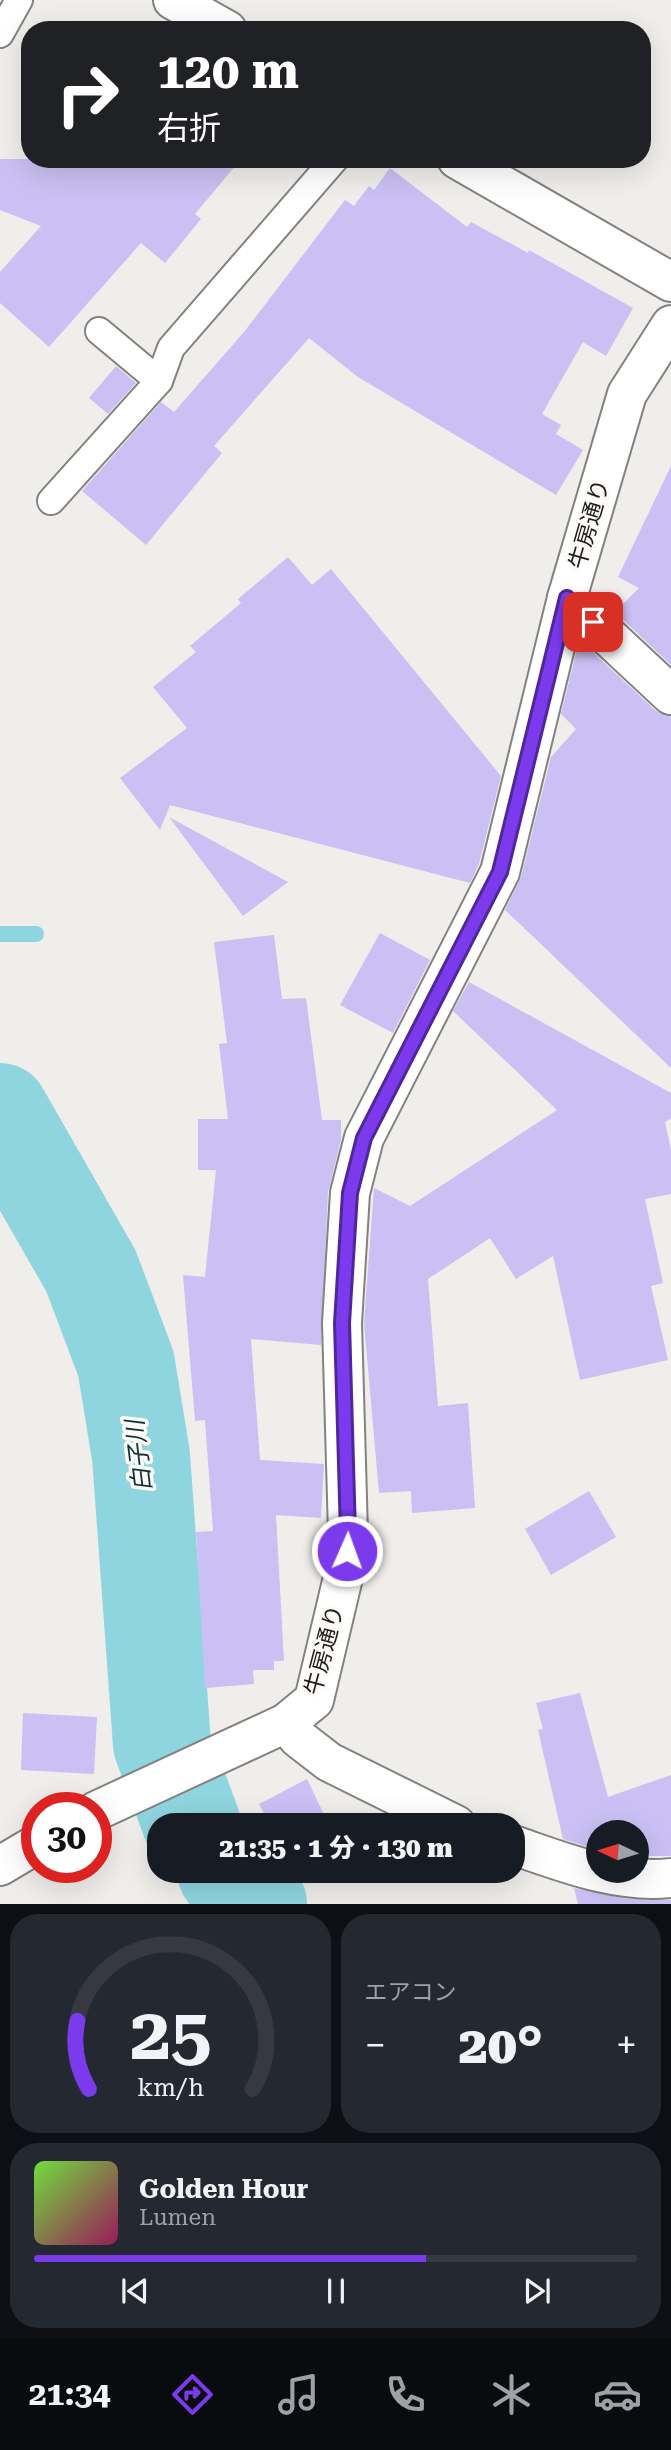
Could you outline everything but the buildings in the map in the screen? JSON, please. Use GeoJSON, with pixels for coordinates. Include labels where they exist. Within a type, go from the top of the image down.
{"type":"FeatureCollection","features":[{"type":"Feature","properties":{"kind":"street"},"geometry":{"type":"LineString","coordinates":[[173,0],[211,21]]}},
{"type":"Feature","properties":{"kind":"street"},"geometry":{"type":"LineString","coordinates":[[473,168],[671,282]]}},
{"type":"Feature","properties":{"kind":"street","name":"牛房通り"},"geometry":{"type":"LineString","coordinates":[[112,1803],[286,1723],[314,1700],[345,1569],[348,1534],[342,1323],[350,1193],[364,1138],[500,872],[567,598],[627,394],[671,325]]}},
{"type":"Feature","properties":{"kind":"street"},"geometry":{"type":"LineString","coordinates":[[567,598],[671,695]]}},
{"type":"Feature","properties":{"kind":"street"},"geometry":{"type":"LineString","coordinates":[[286,1723],[298,1738],[329,1762],[432,1813]]}},
{"type":"Feature","properties":{"kind":"street"},"geometry":{"type":"LineString","coordinates":[[525,1849],[594,1872],[659,1880],[671,1878]]}},
{"type":"Feature","properties":{"kind":"street"},"geometry":{"type":"LineString","coordinates":[[0,1866],[21,1854]]}},
{"type":"Feature","properties":{"kind":"lane"},"geometry":{"type":"LineString","coordinates":[[0,34],[19,0]]}},
{"type":"Feature","properties":{"kind":"lane"},"geometry":{"type":"LineString","coordinates":[[51,501],[159,381],[171,348],[327,168]]}},
{"type":"Feature","properties":{"kind":"lane"},"geometry":{"type":"LineString","coordinates":[[99,331],[159,381]]}},
{"type":"Feature","properties":{"kind":"waterway"},"geometry":{"type":"LineString","coordinates":[[0,934],[36,934]]}},
{"type":"Feature","properties":{"kind":"waterway","name":"白子川"},"geometry":{"type":"LineString","coordinates":[[0,1112],[91,1271],[126,1364],[141,1456],[162,1744],[188,1813]]}},
{"type":"Feature","properties":{"kind":"waterway","name":"白子川"},"geometry":{"type":"LineString","coordinates":[[235,1883],[258,1904]]}},
{"type":"Feature","properties":{"kind":"route"},"geometry":{"type":"LineString","coordinates":[[347,1551],[342,1323],[350,1193],[364,1138],[500,872],[567,598],[593,622]]}}]}
